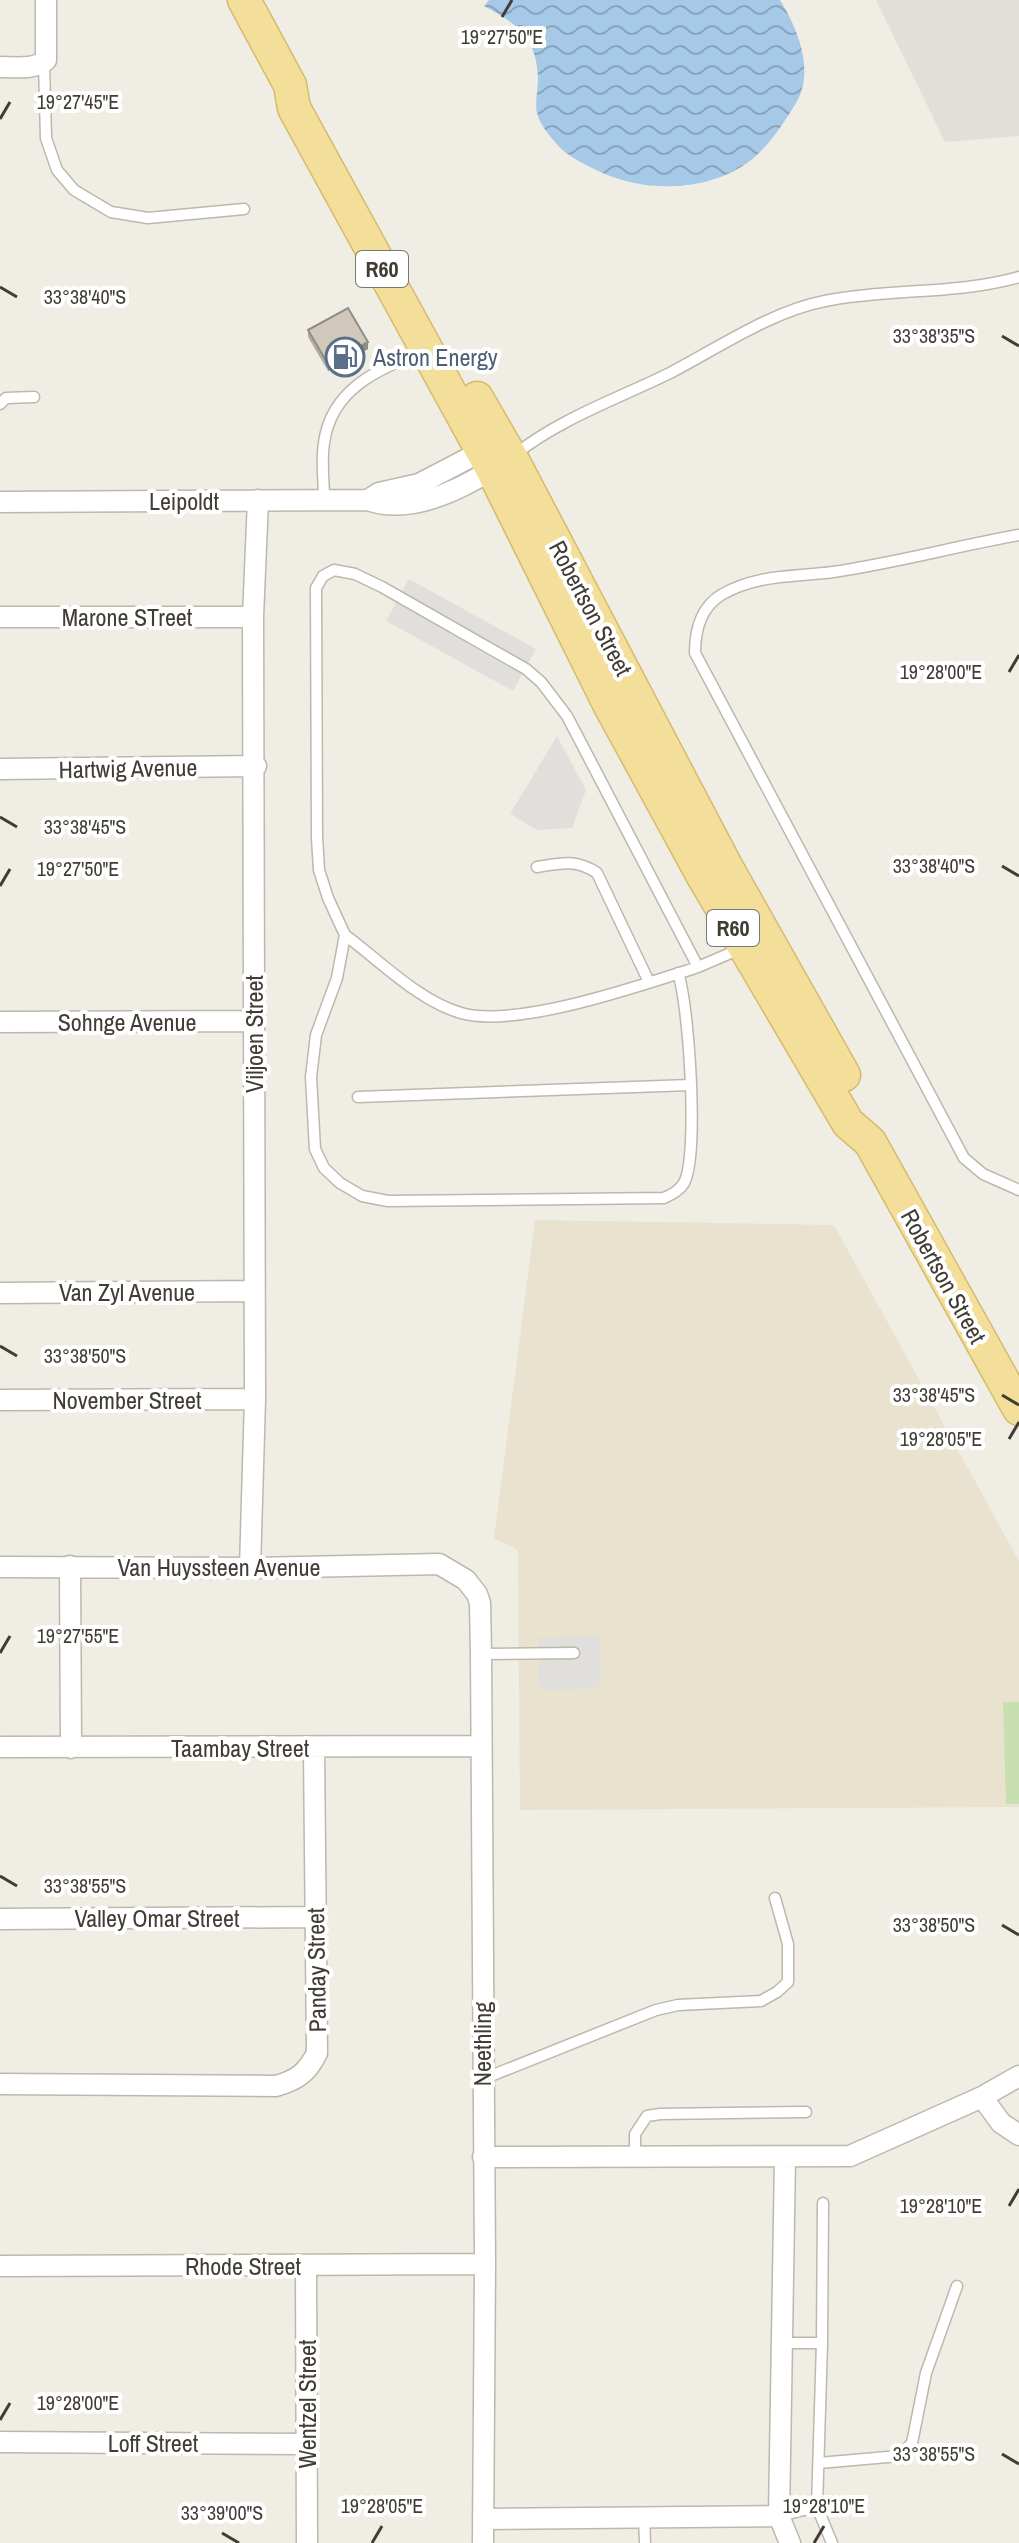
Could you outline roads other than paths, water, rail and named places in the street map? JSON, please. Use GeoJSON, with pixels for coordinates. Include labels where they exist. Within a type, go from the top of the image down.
{"type":"FeatureCollection","features":[{"type":"Feature","properties":{"kind":"main road","name":"Robertson Street"},"geometry":{"type":"LineString","coordinates":[[244,0],[290,85],[294,108],[427,350],[497,454]]}},
{"type":"Feature","properties":{"kind":"main road","name":"Robertson Street"},"geometry":{"type":"LineString","coordinates":[[290,85],[308,98],[319,116],[497,454],[609,704],[756,941],[848,1123],[870,1142],[1019,1409]]}},
{"type":"Feature","properties":{"kind":"street"},"geometry":{"type":"LineString","coordinates":[[0,67],[44,64],[47,55],[46,0]]}},
{"type":"Feature","properties":{"kind":"street","name":"Leipoldt"},"geometry":{"type":"LineString","coordinates":[[0,502],[368,500],[379,493],[419,484],[497,454]]}},
{"type":"Feature","properties":{"kind":"street","name":"Viljoen Street"},"geometry":{"type":"LineString","coordinates":[[250,1568],[255,1399],[253,1021],[256,766],[253,617],[258,500]]}},
{"type":"Feature","properties":{"kind":"street","name":"Marone STreet"},"geometry":{"type":"LineString","coordinates":[[0,617],[253,617]]}},
{"type":"Feature","properties":{"kind":"street","name":"Hartwig Avenue"},"geometry":{"type":"LineString","coordinates":[[0,769],[256,766]]}},
{"type":"Feature","properties":{"kind":"street","name":"Sohnge Avenue"},"geometry":{"type":"LineString","coordinates":[[0,1022],[253,1021]]}},
{"type":"Feature","properties":{"kind":"street","name":"Van Zyl Avenue"},"geometry":{"type":"LineString","coordinates":[[0,1293],[254,1291]]}},
{"type":"Feature","properties":{"kind":"street","name":"November Street"},"geometry":{"type":"LineString","coordinates":[[0,1400],[255,1399]]}},
{"type":"Feature","properties":{"kind":"street","name":"Van Huyssteen Avenue"},"geometry":{"type":"LineString","coordinates":[[0,1567],[250,1568],[439,1564]]}},
{"type":"Feature","properties":{"kind":"street","name":"Neethling"},"geometry":{"type":"LineString","coordinates":[[439,1564],[466,1580],[480,1603],[485,2264],[483,2543]]}},
{"type":"Feature","properties":{"kind":"street"},"geometry":{"type":"LineString","coordinates":[[70,1566],[71,1748]]}},
{"type":"Feature","properties":{"kind":"street","name":"Taambay Street"},"geometry":{"type":"LineString","coordinates":[[0,1747],[480,1746]]}},
{"type":"Feature","properties":{"kind":"street","name":"Panday Street"},"geometry":{"type":"LineString","coordinates":[[0,2084],[276,2086],[297,2080],[310,2068],[317,2053],[314,1748]]}},
{"type":"Feature","properties":{"kind":"street","name":"Valley Omar Street"},"geometry":{"type":"LineString","coordinates":[[0,1919],[314,1917]]}},
{"type":"Feature","properties":{"kind":"street"},"geometry":{"type":"LineString","coordinates":[[483,2157],[850,2156],[982,2097],[1019,2076]]}},
{"type":"Feature","properties":{"kind":"street"},"geometry":{"type":"LineString","coordinates":[[982,2097],[1001,2123],[1019,2135]]}},
{"type":"Feature","properties":{"kind":"street"},"geometry":{"type":"LineString","coordinates":[[785,2158],[779,2516],[790,2543]]}},
{"type":"Feature","properties":{"kind":"street","name":"Rhode Street"},"geometry":{"type":"LineString","coordinates":[[0,2266],[485,2264]]}},
{"type":"Feature","properties":{"kind":"street","name":"Wentzel Street"},"geometry":{"type":"LineString","coordinates":[[306,2266],[307,2543]]}},
{"type":"Feature","properties":{"kind":"street","name":"Loff Street"},"geometry":{"type":"LineString","coordinates":[[0,2442],[307,2444]]}},
{"type":"Feature","properties":{"kind":"street"},"geometry":{"type":"LineString","coordinates":[[483,2519],[779,2516]]}},
{"type":"Feature","properties":{"kind":"lane"},"geometry":{"type":"LineString","coordinates":[[44,64],[46,138],[57,170],[74,190],[111,212],[148,218],[244,209]]}},
{"type":"Feature","properties":{"kind":"lane"},"geometry":{"type":"LineString","coordinates":[[497,454],[625,395],[791,310],[869,293],[954,289],[1019,277]]}},
{"type":"Feature","properties":{"kind":"lane"},"geometry":{"type":"LineString","coordinates":[[324,500],[323,446],[326,428],[335,410],[349,390],[366,378],[390,364],[427,350]]}},
{"type":"Feature","properties":{"kind":"lane"},"geometry":{"type":"LineString","coordinates":[[0,404],[6,398],[34,397]]}},
{"type":"Feature","properties":{"kind":"lane"},"geometry":{"type":"LineString","coordinates":[[497,454],[540,435]]}},
{"type":"Feature","properties":{"kind":"lane"},"geometry":{"type":"LineString","coordinates":[[1019,535],[833,572],[775,576],[740,586],[719,596],[711,604],[698,622],[695,645],[701,666],[770,799],[964,1158],[983,1174],[1019,1190]]}},
{"type":"Feature","properties":{"kind":"lane"},"geometry":{"type":"LineString","coordinates":[[698,967],[567,716],[541,682],[526,669],[382,587],[355,574],[334,570],[323,576],[316,588],[319,870],[345,935],[424,994],[461,1013],[492,1017],[531,1014],[649,982],[698,967],[756,941]]}},
{"type":"Feature","properties":{"kind":"lane"},"geometry":{"type":"LineString","coordinates":[[537,867],[568,861],[584,865],[597,873],[649,982]]}},
{"type":"Feature","properties":{"kind":"lane"},"geometry":{"type":"LineString","coordinates":[[345,935],[337,978],[316,1035],[311,1077],[315,1149],[324,1168],[340,1183],[362,1196],[388,1201],[664,1198],[683,1185],[691,1150],[690,1085],[687,1010],[678,973]]}},
{"type":"Feature","properties":{"kind":"lane"},"geometry":{"type":"LineString","coordinates":[[358,1097],[690,1085]]}},
{"type":"Feature","properties":{"kind":"lane"},"geometry":{"type":"LineString","coordinates":[[481,1654],[574,1653]]}},
{"type":"Feature","properties":{"kind":"lane"},"geometry":{"type":"LineString","coordinates":[[483,2079],[656,2010],[678,2005],[761,2001],[777,1992],[788,1982],[790,1966],[788,1944],[775,1898]]}},
{"type":"Feature","properties":{"kind":"lane"},"geometry":{"type":"LineString","coordinates":[[635,2157],[635,2134],[647,2116],[806,2112]]}},
{"type":"Feature","properties":{"kind":"lane"},"geometry":{"type":"LineString","coordinates":[[823,2203],[817,2507],[832,2543]]}},
{"type":"Feature","properties":{"kind":"lane"},"geometry":{"type":"LineString","coordinates":[[819,2463],[899,2456],[907,2450],[912,2443],[933,2347],[957,2286]]}},
{"type":"Feature","properties":{"kind":"lane"},"geometry":{"type":"LineString","coordinates":[[782,2343],[822,2343]]}},
{"type":"Feature","properties":{"kind":"lane"},"geometry":{"type":"LineString","coordinates":[[779,2516],[817,2507]]}},
{"type":"Feature","properties":{"kind":"lane"},"geometry":{"type":"LineString","coordinates":[[644,2517],[645,2543]]}},
{"type":"Feature","properties":{"kind":"water"},"geometry":{"type":"Polygon","coordinates":[[[489,0],[780,0],[802,50],[802,91],[770,141],[751,160],[735,170],[718,178],[680,186],[622,180],[571,156],[547,133],[537,112],[538,79],[534,53],[516,26],[484,6],[489,0]]]}},
{"type":"Feature","properties":{"kind":"place","name":"Astron Energy"},"geometry":{"type":"Point","coordinates":[345,357]}}]}
